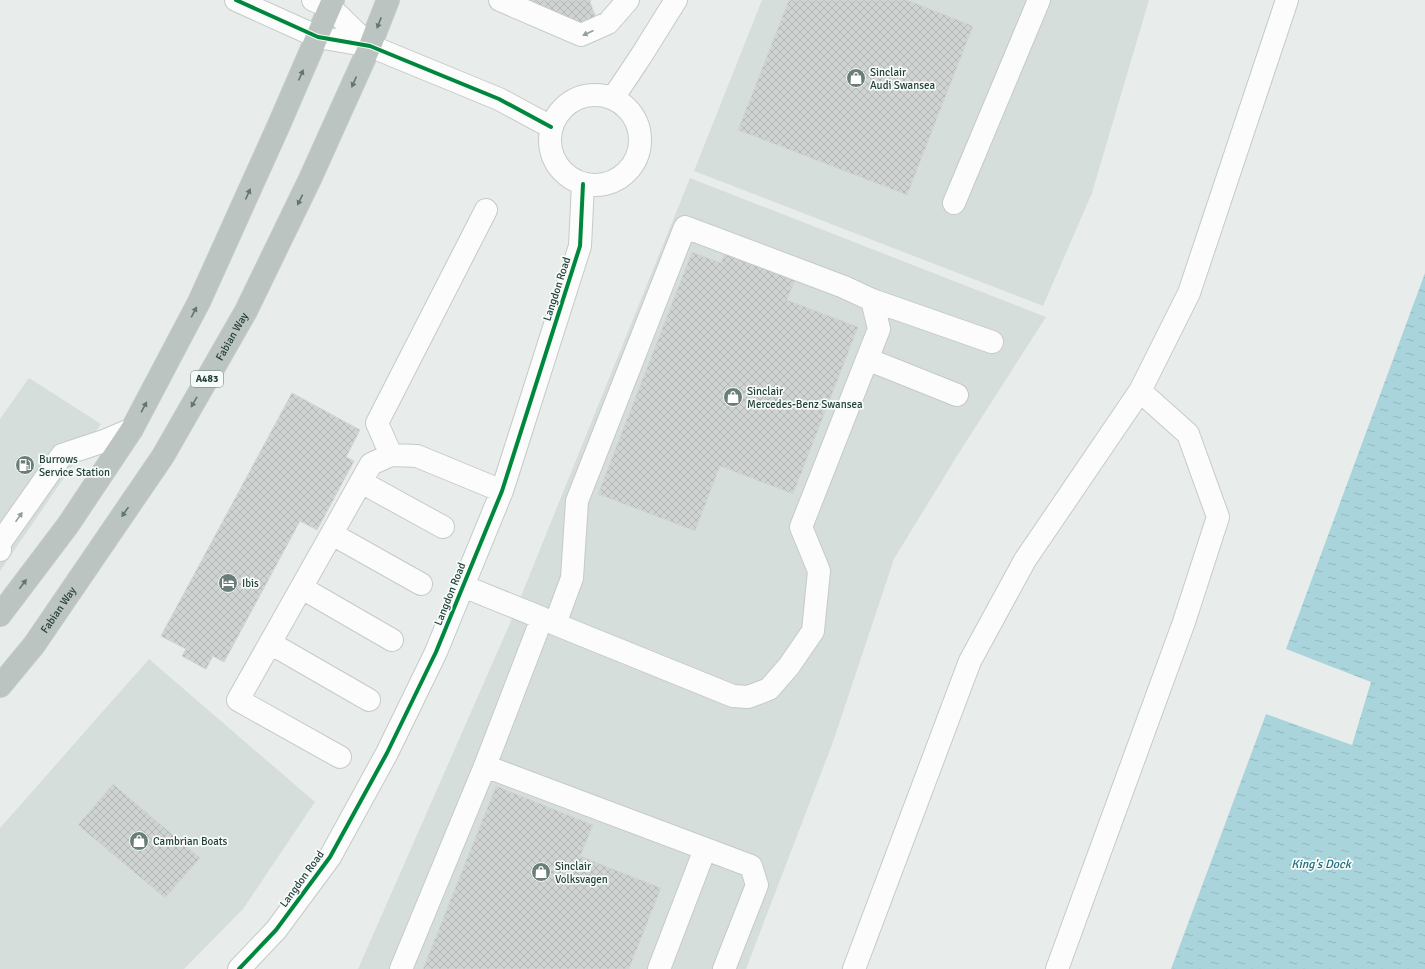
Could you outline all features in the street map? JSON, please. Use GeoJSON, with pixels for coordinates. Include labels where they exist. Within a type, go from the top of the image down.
{"type":"FeatureCollection","features":[{"type":"Feature","properties":{"kind":"highway","name":"Fabian Way"},"geometry":{"type":"LineString","coordinates":[[0,686],[34,644],[167,449],[246,311],[310,179],[370,46],[388,0]]}},
{"type":"Feature","properties":{"kind":"highway"},"geometry":{"type":"LineString","coordinates":[[0,615],[68,525],[132,429],[199,302],[318,37],[326,2]]}},
{"type":"Feature","properties":{"kind":"street"},"geometry":{"type":"LineString","coordinates":[[236,0],[318,37],[370,46],[499,99],[551,126]]}},
{"type":"Feature","properties":{"kind":"street"},"geometry":{"type":"LineString","coordinates":[[500,0],[581,35],[608,23],[628,0]]}},
{"type":"Feature","properties":{"kind":"street"},"geometry":{"type":"LineString","coordinates":[[608,23],[610,0]]}},
{"type":"Feature","properties":{"kind":"street"},"geometry":{"type":"LineString","coordinates":[[613,98],[676,0]]}},
{"type":"Feature","properties":{"kind":"street"},"geometry":{"type":"LineString","coordinates":[[954,203],[1040,0]]}},
{"type":"Feature","properties":{"kind":"street"},"geometry":{"type":"LineString","coordinates":[[854,969],[970,661],[1025,560],[1140,390],[1189,293],[1287,0]]}},
{"type":"Feature","properties":{"kind":"street"},"geometry":{"type":"LineString","coordinates":[[326,2],[370,46]]}},
{"type":"Feature","properties":{"kind":"street"},"geometry":{"type":"LineString","coordinates":[[598,94],[613,98],[626,106],[635,118],[640,132],[640,147],[635,161],[626,173],[612,182],[598,185],[583,184],[570,178],[559,168],[552,155],[549,141],[551,126],[558,113],[569,102],[583,96],[598,94]]}},
{"type":"Feature","properties":{"kind":"street","name":"Langdon Road"},"geometry":{"type":"LineString","coordinates":[[239,969],[276,930],[330,857],[387,753],[436,652],[502,491],[580,246],[583,184]]}},
{"type":"Feature","properties":{"kind":"street"},"geometry":{"type":"LineString","coordinates":[[391,454],[377,423],[486,210]]}},
{"type":"Feature","properties":{"kind":"street"},"geometry":{"type":"LineString","coordinates":[[401,969],[485,766],[548,621],[572,578],[577,501],[685,226],[844,287],[872,300],[992,342]]}},
{"type":"Feature","properties":{"kind":"street"},"geometry":{"type":"LineString","coordinates":[[463,586],[733,696],[748,697],[769,689],[789,666],[812,631],[819,571],[801,527],[879,329],[872,300]]}},
{"type":"Feature","properties":{"kind":"street"},"geometry":{"type":"LineString","coordinates":[[867,359],[957,395]]}},
{"type":"Feature","properties":{"kind":"street"},"geometry":{"type":"LineString","coordinates":[[1057,969],[1184,622],[1218,517],[1188,434],[1140,390]]}},
{"type":"Feature","properties":{"kind":"street"},"geometry":{"type":"LineString","coordinates":[[0,550],[0,543],[62,455],[104,441],[132,429]]}},
{"type":"Feature","properties":{"kind":"street"},"geometry":{"type":"LineString","coordinates":[[340,757],[238,700],[371,464],[391,454],[417,456],[502,491]]}},
{"type":"Feature","properties":{"kind":"street"},"geometry":{"type":"LineString","coordinates":[[361,482],[443,527]]}},
{"type":"Feature","properties":{"kind":"street"},"geometry":{"type":"LineString","coordinates":[[332,534],[421,584]]}},
{"type":"Feature","properties":{"kind":"street"},"geometry":{"type":"LineString","coordinates":[[302,588],[392,640]]}},
{"type":"Feature","properties":{"kind":"street"},"geometry":{"type":"LineString","coordinates":[[270,643],[369,700]]}},
{"type":"Feature","properties":{"kind":"street"},"geometry":{"type":"LineString","coordinates":[[485,766],[751,866],[757,885],[724,969]]}},
{"type":"Feature","properties":{"kind":"street"},"geometry":{"type":"LineString","coordinates":[[659,969],[705,849]]}},
{"type":"Feature","properties":{"kind":"shaded area"},"geometry":{"type":"Polygon","coordinates":[[[762,0],[1149,0],[1092,193],[1043,306],[694,171],[762,0]]]}},
{"type":"Feature","properties":{"kind":"shaded area"},"geometry":{"type":"Polygon","coordinates":[[[690,178],[1046,317],[957,456],[894,559],[833,742],[746,969],[358,969],[511,621],[690,178]]]}},
{"type":"Feature","properties":{"kind":"shaded area"},"geometry":{"type":"Polygon","coordinates":[[[29,378],[101,424],[0,571],[0,419],[29,378]]]}},
{"type":"Feature","properties":{"kind":"shaded area"},"geometry":{"type":"Polygon","coordinates":[[[149,659],[315,802],[243,909],[184,969],[0,969],[0,828],[149,659]]]}},
{"type":"Feature","properties":{"kind":"water","name":"King's Dock"},"geometry":{"type":"Polygon","coordinates":[[[1425,273],[1425,969],[1171,969],[1266,714],[1352,745],[1371,682],[1286,649],[1425,273]]]}},
{"type":"Feature","properties":{"kind":"building"},"geometry":{"type":"Polygon","coordinates":[[[508,0],[591,0],[590,2],[597,21],[579,29],[508,0]]]}},
{"type":"Feature","properties":{"kind":"building","name":"Sinclair Audi Swansea"},"geometry":{"type":"Polygon","coordinates":[[[789,0],[907,0],[973,26],[907,195],[738,130],[789,0]]]}},
{"type":"Feature","properties":{"kind":"building","name":"Sinclair Mercedes-Benz Swansea"},"geometry":{"type":"Polygon","coordinates":[[[728,245],[798,272],[787,300],[858,327],[793,494],[720,466],[695,531],[598,494],[692,252],[721,263],[728,245]]]}},
{"type":"Feature","properties":{"kind":"building","name":"Ibis"},"geometry":{"type":"Polygon","coordinates":[[[292,393],[360,430],[346,457],[354,461],[317,530],[300,521],[224,662],[213,656],[206,669],[182,656],[186,649],[161,636],[292,393]]]}},
{"type":"Feature","properties":{"kind":"building","name":"Cambrian Boats"},"geometry":{"type":"Polygon","coordinates":[[[113,784],[200,858],[165,898],[78,825],[113,784]]]}},
{"type":"Feature","properties":{"kind":"building","name":"Sinclair Volksvagen"},"geometry":{"type":"Polygon","coordinates":[[[496,786],[593,825],[580,856],[661,888],[629,969],[423,969],[496,786]]]}},
{"type":"Feature","properties":{"kind":"cycle path"},"geometry":{"type":"LineString","coordinates":[[236,0],[318,37],[370,46],[499,99],[551,127]]}},
{"type":"Feature","properties":{"kind":"cycle path"},"geometry":{"type":"LineString","coordinates":[[239,969],[276,930],[330,857],[387,753],[436,652],[502,491],[580,246],[583,184]]}},
{"type":"Feature","properties":{"kind":"place","name":"Sinclair Audi Swansea"},"geometry":{"type":"Point","coordinates":[856,78]}},
{"type":"Feature","properties":{"kind":"place","name":"Sinclair Mercedes-Benz Swansea"},"geometry":{"type":"Point","coordinates":[733,397]}},
{"type":"Feature","properties":{"kind":"place","name":"Burrows Service Station"},"geometry":{"type":"Point","coordinates":[25,465]}},
{"type":"Feature","properties":{"kind":"place","name":"Ibis"},"geometry":{"type":"Point","coordinates":[228,583]}},
{"type":"Feature","properties":{"kind":"place","name":"Cambrian Boats"},"geometry":{"type":"Point","coordinates":[139,841]}},
{"type":"Feature","properties":{"kind":"place","name":"Sinclair Volksvagen"},"geometry":{"type":"Point","coordinates":[541,872]}}]}
